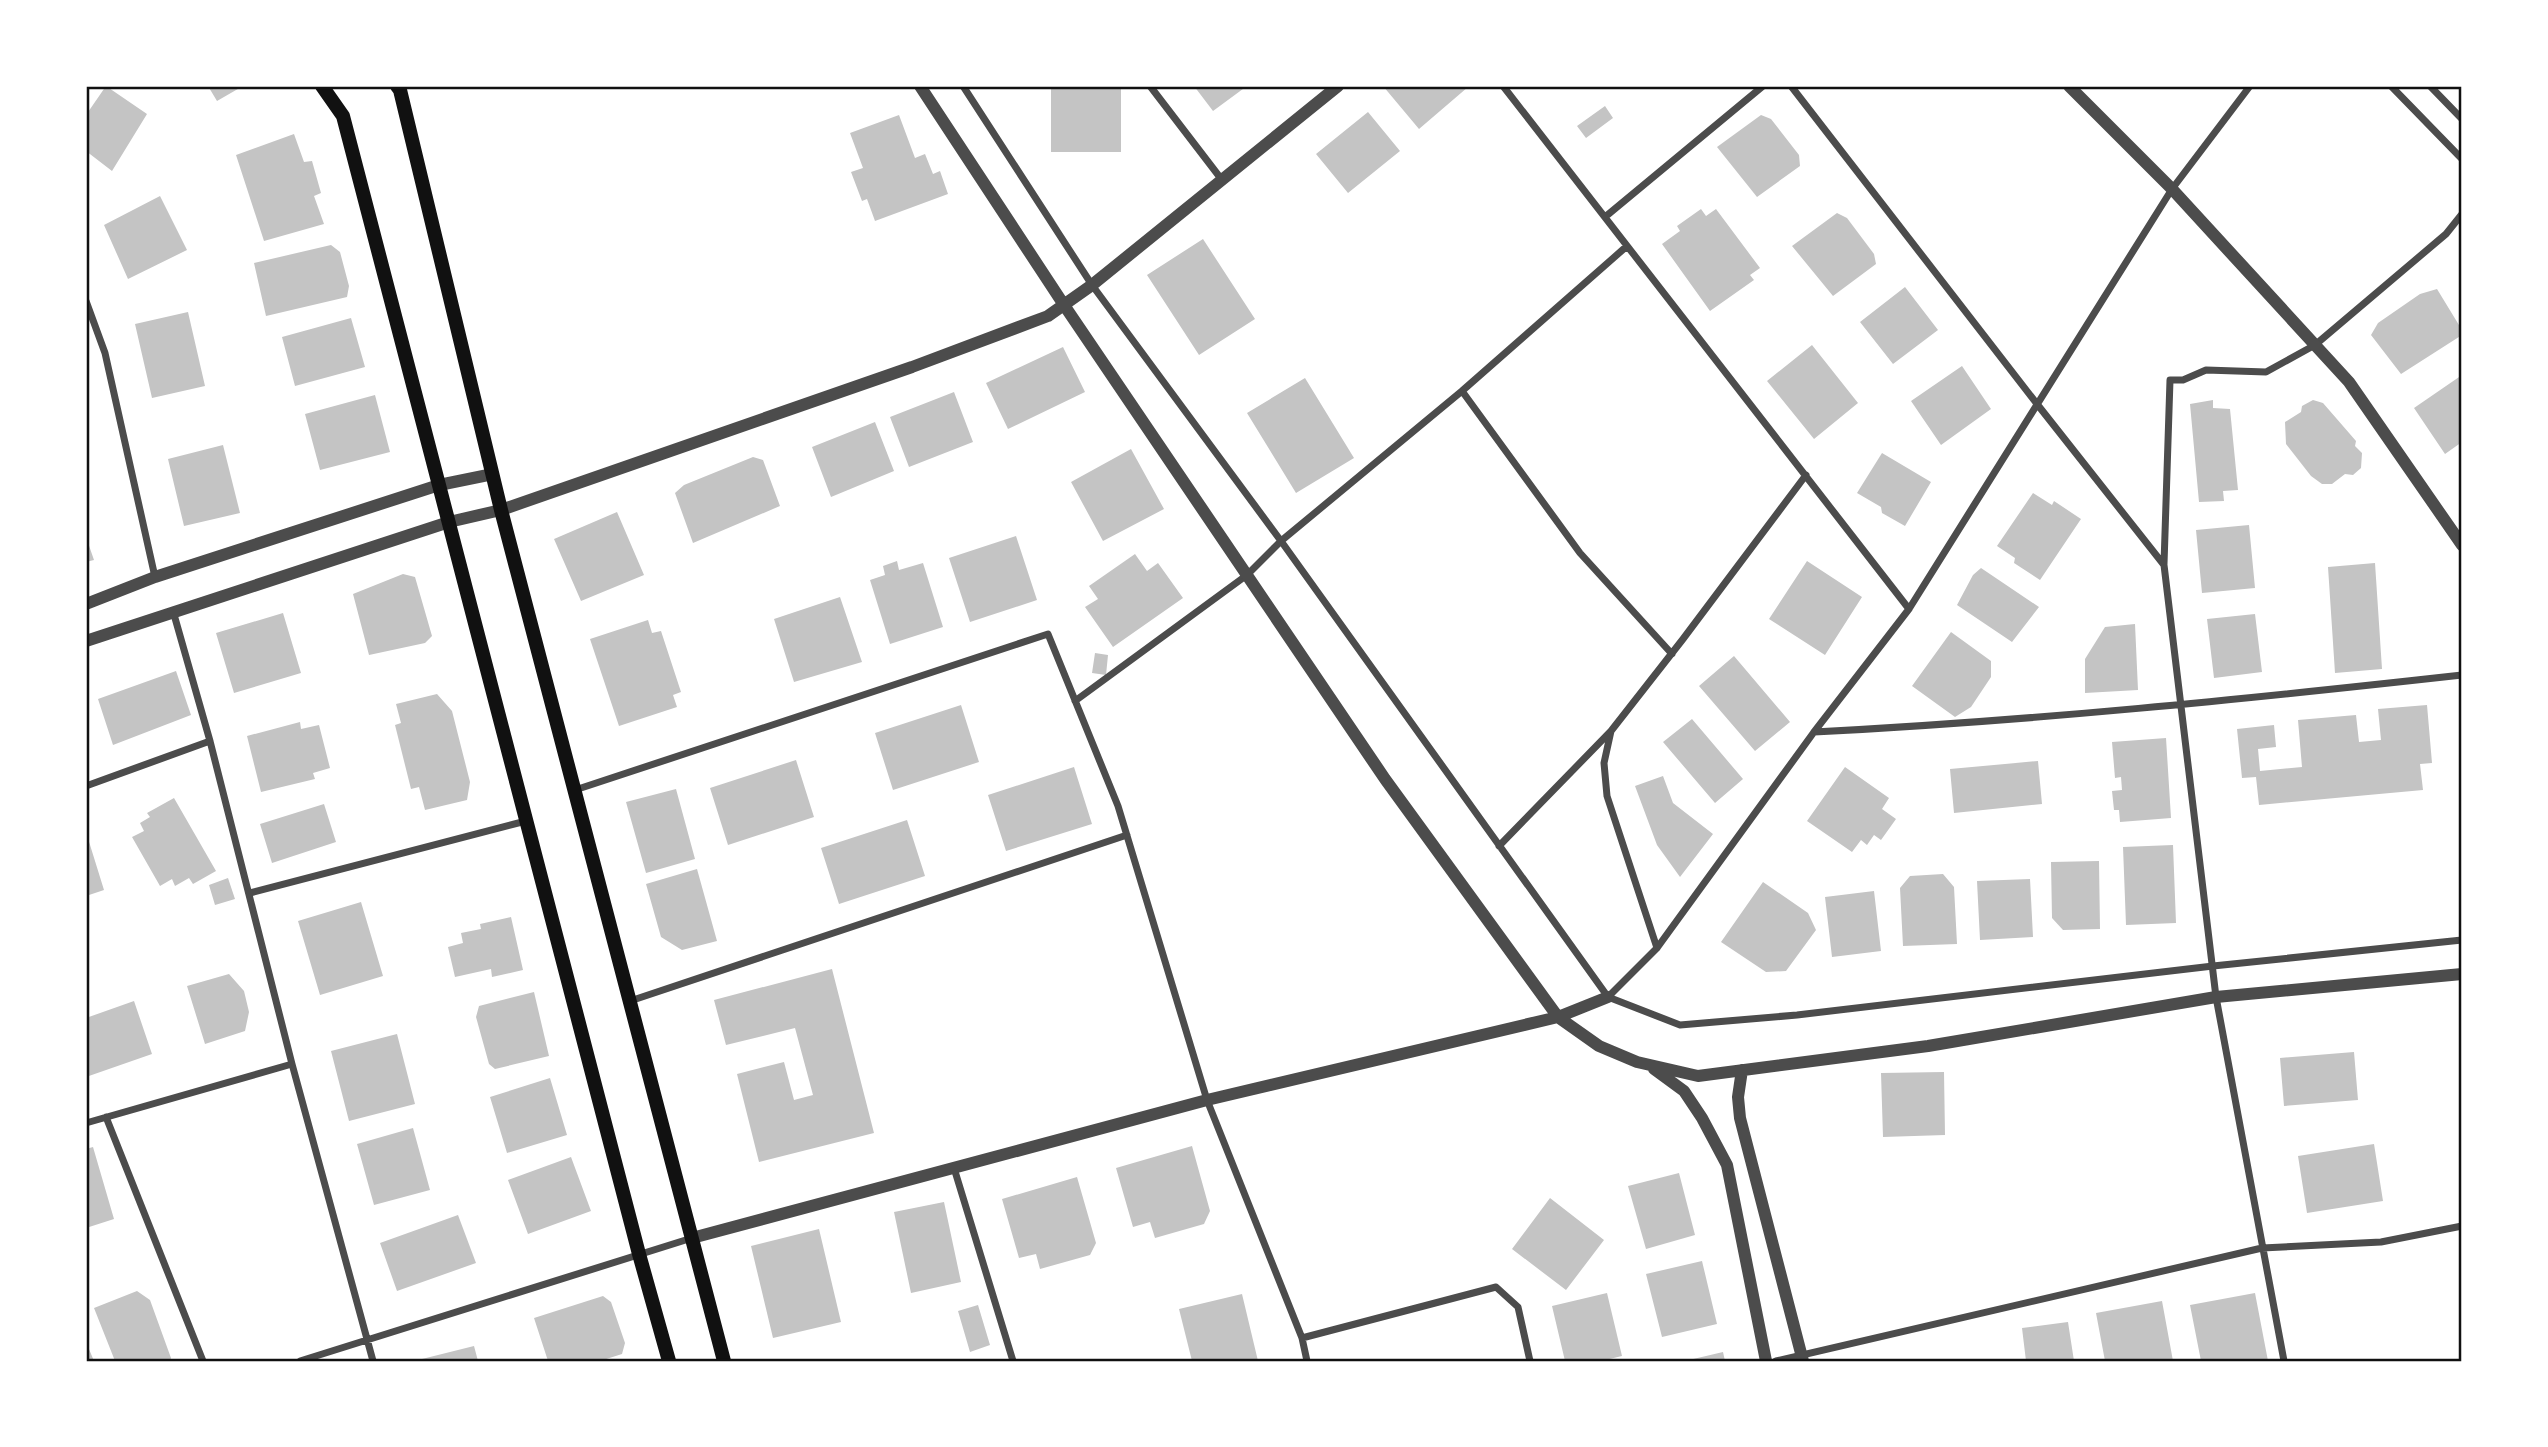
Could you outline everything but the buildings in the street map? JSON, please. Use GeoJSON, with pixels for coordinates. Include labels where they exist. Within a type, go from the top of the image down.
{"type":"FeatureCollection","features":[{"type":"Feature","properties":{"kind":"main road"},"geometry":{"type":"LineString","coordinates":[[323,86],[343,116],[669,1361]]}},
{"type":"Feature","properties":{"kind":"main road"},"geometry":{"type":"LineString","coordinates":[[397,86],[501,510],[724,1361]]}},
{"type":"Feature","properties":{"kind":"street"},"geometry":{"type":"LineString","coordinates":[[920,86],[1385,779],[1558,1017],[1599,1046],[1648,1064],[1699,1076],[1928,1046],[2216,997],[2462,974]]}},
{"type":"Feature","properties":{"kind":"street"},"geometry":{"type":"LineString","coordinates":[[963,86],[1092,285],[1281,541],[1608,997],[1680,1025],[1797,1015],[2462,940]]}},
{"type":"Feature","properties":{"kind":"street"},"geometry":{"type":"LineString","coordinates":[[1150,86],[1222,180]]}},
{"type":"Feature","properties":{"kind":"street"},"geometry":{"type":"LineString","coordinates":[[86,641],[449,522],[501,510],[912,367],[1048,316],[1092,285],[1338,86]]}},
{"type":"Feature","properties":{"kind":"street"},"geometry":{"type":"LineString","coordinates":[[1503,86],[1909,609]]}},
{"type":"Feature","properties":{"kind":"street"},"geometry":{"type":"LineString","coordinates":[[1605,217],[1763,86]]}},
{"type":"Feature","properties":{"kind":"street"},"geometry":{"type":"LineString","coordinates":[[1791,86],[2164,565]]}},
{"type":"Feature","properties":{"kind":"street"},"geometry":{"type":"LineString","coordinates":[[2069,86],[2172,189],[2349,382],[2462,545]]}},
{"type":"Feature","properties":{"kind":"street"},"geometry":{"type":"LineString","coordinates":[[300,1361],[692,1238],[1206,1100],[1558,1017],[1608,997],[1657,948],[1814,732],[1909,609],[2172,189],[2250,86]]}},
{"type":"Feature","properties":{"kind":"street"},"geometry":{"type":"LineString","coordinates":[[2392,86],[2462,159]]}},
{"type":"Feature","properties":{"kind":"street"},"geometry":{"type":"LineString","coordinates":[[2430,86],[2462,119]]}},
{"type":"Feature","properties":{"kind":"street"},"geometry":{"type":"LineString","coordinates":[[2284,1361],[2216,997],[2164,565],[2170,380],[2183,380],[2206,370],[2266,372],[2315,345],[2446,234],[2462,214]]}},
{"type":"Feature","properties":{"kind":"street"},"geometry":{"type":"LineString","coordinates":[[1076,701],[1247,576],[1281,541],[1462,391],[1627,246]]}},
{"type":"Feature","properties":{"kind":"street"},"geometry":{"type":"LineString","coordinates":[[86,301],[105,353],[155,577]]}},
{"type":"Feature","properties":{"kind":"street"},"geometry":{"type":"LineString","coordinates":[[1462,391],[1580,553],[1672,654]]}},
{"type":"Feature","properties":{"kind":"street"},"geometry":{"type":"LineString","coordinates":[[86,604],[155,577],[439,485],[493,474]]}},
{"type":"Feature","properties":{"kind":"street"},"geometry":{"type":"LineString","coordinates":[[1499,846],[1611,731],[1806,475]]}},
{"type":"Feature","properties":{"kind":"street"},"geometry":{"type":"LineString","coordinates":[[173,611],[210,741],[292,1064],[373,1361]]}},
{"type":"Feature","properties":{"kind":"street"},"geometry":{"type":"LineString","coordinates":[[575,790],[1048,634],[1118,806],[1206,1100],[1301,1338],[1307,1361]]}},
{"type":"Feature","properties":{"kind":"street"},"geometry":{"type":"LineString","coordinates":[[1814,732],[2182,706],[2462,675]]}},
{"type":"Feature","properties":{"kind":"street"},"geometry":{"type":"LineString","coordinates":[[1611,731],[1604,763],[1607,796],[1657,948]]}},
{"type":"Feature","properties":{"kind":"street"},"geometry":{"type":"LineString","coordinates":[[86,786],[210,741]]}},
{"type":"Feature","properties":{"kind":"street"},"geometry":{"type":"LineString","coordinates":[[250,893],[526,821]]}},
{"type":"Feature","properties":{"kind":"street"},"geometry":{"type":"LineString","coordinates":[[630,1001],[1127,835]]}},
{"type":"Feature","properties":{"kind":"street"},"geometry":{"type":"LineString","coordinates":[[86,1123],[292,1064]]}},
{"type":"Feature","properties":{"kind":"street"},"geometry":{"type":"LineString","coordinates":[[1648,1064],[1684,1091],[1727,1165],[1766,1361]]}},
{"type":"Feature","properties":{"kind":"street"},"geometry":{"type":"LineString","coordinates":[[1742,1070],[1738,1097],[1740,1118],[1802,1358]]}},
{"type":"Feature","properties":{"kind":"street"},"geometry":{"type":"LineString","coordinates":[[106,1117],[202,1361]]}},
{"type":"Feature","properties":{"kind":"street"},"geometry":{"type":"LineString","coordinates":[[954,1167],[1013,1361]]}},
{"type":"Feature","properties":{"kind":"street"},"geometry":{"type":"LineString","coordinates":[[1776,1361],[1802,1358],[2262,1248],[2381,1242],[2462,1226]]}},
{"type":"Feature","properties":{"kind":"street"},"geometry":{"type":"LineString","coordinates":[[1301,1338],[1496,1287],[1518,1307],[1530,1361]]}}]}
